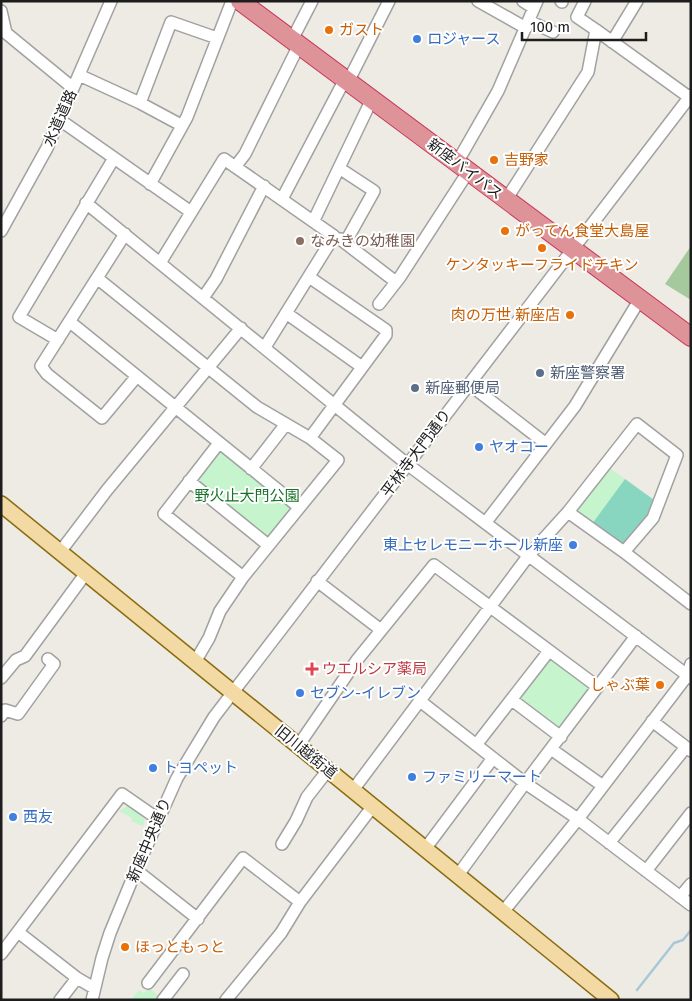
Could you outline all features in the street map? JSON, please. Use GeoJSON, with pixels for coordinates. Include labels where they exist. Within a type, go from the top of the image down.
{"type":"FeatureCollection","features":[{"type":"Feature","properties":{"kind":"highway","name":"新座バイパス"},"geometry":{"type":"LineString","coordinates":[[240,1],[298,39],[348,76],[462,154],[640,299],[691,337]]}},
{"type":"Feature","properties":{"kind":"highway","name":"新座バイパス"},"geometry":{"type":"LineString","coordinates":[[255,1],[298,39]]}},
{"type":"Feature","properties":{"kind":"highway","name":"新座バイパス"},"geometry":{"type":"LineString","coordinates":[[348,76],[372,99],[468,172],[691,326]]}},
{"type":"Feature","properties":{"kind":"main road","name":"旧川越街道"},"geometry":{"type":"LineString","coordinates":[[1,504],[458,875],[602,997]]}},
{"type":"Feature","properties":{"kind":"street","name":"水道道路"},"geometry":{"type":"LineString","coordinates":[[1,231],[47,148],[111,1]]}},
{"type":"Feature","properties":{"kind":"street"},"geometry":{"type":"LineString","coordinates":[[150,184],[187,117],[216,38],[232,1]]}},
{"type":"Feature","properties":{"kind":"street"},"geometry":{"type":"LineString","coordinates":[[235,167],[245,154],[298,39],[312,1]]}},
{"type":"Feature","properties":{"kind":"street"},"geometry":{"type":"LineString","coordinates":[[282,199],[389,1]]}},
{"type":"Feature","properties":{"kind":"street"},"geometry":{"type":"LineString","coordinates":[[478,1],[527,24],[553,32]]}},
{"type":"Feature","properties":{"kind":"street"},"geometry":{"type":"LineString","coordinates":[[462,154],[494,99],[536,5],[523,1]]}},
{"type":"Feature","properties":{"kind":"street"},"geometry":{"type":"LineString","coordinates":[[585,1],[578,17],[690,96]]}},
{"type":"Feature","properties":{"kind":"street"},"geometry":{"type":"LineString","coordinates":[[612,42],[637,1]]}},
{"type":"Feature","properties":{"kind":"street"},"geometry":{"type":"LineString","coordinates":[[1,10],[4,34],[74,88]]}},
{"type":"Feature","properties":{"kind":"street"},"geometry":{"type":"LineString","coordinates":[[140,103],[172,22],[216,38]]}},
{"type":"Feature","properties":{"kind":"street"},"geometry":{"type":"LineString","coordinates":[[511,192],[588,72],[596,30]]}},
{"type":"Feature","properties":{"kind":"street"},"geometry":{"type":"LineString","coordinates":[[80,75],[140,103],[181,125]]}},
{"type":"Feature","properties":{"kind":"street","name":"平林寺大門通り"},"geometry":{"type":"LineString","coordinates":[[232,692],[690,96]]}},
{"type":"Feature","properties":{"kind":"street"},"geometry":{"type":"LineString","coordinates":[[314,220],[372,99]]}},
{"type":"Feature","properties":{"kind":"street"},"geometry":{"type":"LineString","coordinates":[[60,120],[191,212]]}},
{"type":"Feature","properties":{"kind":"street"},"geometry":{"type":"LineString","coordinates":[[58,340],[18,317],[114,158]]}},
{"type":"Feature","properties":{"kind":"street"},"geometry":{"type":"LineString","coordinates":[[160,263],[224,159],[314,220],[396,282]]}},
{"type":"Feature","properties":{"kind":"street"},"geometry":{"type":"LineString","coordinates":[[339,168],[374,191],[345,243]]}},
{"type":"Feature","properties":{"kind":"street"},"geometry":{"type":"LineString","coordinates":[[380,304],[468,172]]}},
{"type":"Feature","properties":{"kind":"street"},"geometry":{"type":"LineString","coordinates":[[203,298],[216,279],[264,186]]}},
{"type":"Feature","properties":{"kind":"street"},"geometry":{"type":"LineString","coordinates":[[86,203],[407,464],[636,636],[690,673],[578,819],[503,912]]}},
{"type":"Feature","properties":{"kind":"street"},"geometry":{"type":"LineString","coordinates":[[125,234],[40,366],[47,374],[102,418],[137,376]]}},
{"type":"Feature","properties":{"kind":"street"},"geometry":{"type":"LineString","coordinates":[[265,347],[334,236]]}},
{"type":"Feature","properties":{"kind":"street"},"geometry":{"type":"LineString","coordinates":[[309,277],[386,330],[386,335],[310,438]]}},
{"type":"Feature","properties":{"kind":"street"},"geometry":{"type":"LineString","coordinates":[[97,278],[258,407],[310,438],[338,460],[243,577],[220,610],[209,638],[195,662]]}},
{"type":"Feature","properties":{"kind":"street"},"geometry":{"type":"LineString","coordinates":[[486,522],[574,406],[640,299]]}},
{"type":"Feature","properties":{"kind":"street"},"geometry":{"type":"LineString","coordinates":[[286,313],[362,367]]}},
{"type":"Feature","properties":{"kind":"street"},"geometry":{"type":"LineString","coordinates":[[70,322],[299,507]]}},
{"type":"Feature","properties":{"kind":"street"},"geometry":{"type":"LineString","coordinates":[[60,552],[107,490],[241,328]]}},
{"type":"Feature","properties":{"kind":"street"},"geometry":{"type":"LineString","coordinates":[[469,384],[545,443]]}},
{"type":"Feature","properties":{"kind":"street"},"geometry":{"type":"LineString","coordinates":[[251,469],[286,424]]}},
{"type":"Feature","properties":{"kind":"street"},"geometry":{"type":"LineString","coordinates":[[352,790],[529,555],[568,512],[637,424],[676,455],[653,518],[624,552]]}},
{"type":"Feature","properties":{"kind":"street"},"geometry":{"type":"LineString","coordinates":[[219,443],[164,514],[243,577]]}},
{"type":"Feature","properties":{"kind":"street"},"geometry":{"type":"LineString","coordinates":[[190,481],[268,545]]}},
{"type":"Feature","properties":{"kind":"street"},"geometry":{"type":"LineString","coordinates":[[568,512],[624,552],[691,604]]}},
{"type":"Feature","properties":{"kind":"street"},"geometry":{"type":"LineString","coordinates":[[298,746],[357,660],[434,564],[598,687]]}},
{"type":"Feature","properties":{"kind":"street"},"geometry":{"type":"LineString","coordinates":[[1,678],[16,660],[24,656],[86,573]]}},
{"type":"Feature","properties":{"kind":"street"},"geometry":{"type":"LineString","coordinates":[[318,581],[381,630]]}},
{"type":"Feature","properties":{"kind":"street"},"geometry":{"type":"LineString","coordinates":[[458,875],[636,636]]}},
{"type":"Feature","properties":{"kind":"street"},"geometry":{"type":"LineString","coordinates":[[476,745],[549,651]]}},
{"type":"Feature","properties":{"kind":"street"},"geometry":{"type":"LineString","coordinates":[[1,716],[6,710],[18,714],[54,664],[48,659]]}},
{"type":"Feature","properties":{"kind":"street","name":"新座中央通り"},"geometry":{"type":"LineString","coordinates":[[92,1000],[110,933],[158,819],[188,759],[232,692]]}},
{"type":"Feature","properties":{"kind":"street"},"geometry":{"type":"LineString","coordinates":[[512,700],[560,737]]}},
{"type":"Feature","properties":{"kind":"street"},"geometry":{"type":"LineString","coordinates":[[420,701],[525,783],[578,819],[691,905]]}},
{"type":"Feature","properties":{"kind":"street"},"geometry":{"type":"LineString","coordinates":[[609,843],[688,749],[652,721]]}},
{"type":"Feature","properties":{"kind":"street"},"geometry":{"type":"LineString","coordinates":[[551,749],[603,786]]}},
{"type":"Feature","properties":{"kind":"street"},"geometry":{"type":"LineString","coordinates":[[426,849],[493,758]]}},
{"type":"Feature","properties":{"kind":"street"},"geometry":{"type":"LineString","coordinates":[[282,844],[307,797],[328,770]]}},
{"type":"Feature","properties":{"kind":"street"},"geometry":{"type":"LineString","coordinates":[[1,954],[122,794],[158,819]]}},
{"type":"Feature","properties":{"kind":"street"},"geometry":{"type":"LineString","coordinates":[[226,1000],[281,933],[300,902],[373,806]]}},
{"type":"Feature","properties":{"kind":"street"},"geometry":{"type":"LineString","coordinates":[[646,871],[691,813]]}},
{"type":"Feature","properties":{"kind":"street"},"geometry":{"type":"LineString","coordinates":[[148,983],[244,858],[300,902]]}},
{"type":"Feature","properties":{"kind":"street"},"geometry":{"type":"LineString","coordinates":[[136,870],[198,919]]}},
{"type":"Feature","properties":{"kind":"street"},"geometry":{"type":"LineString","coordinates":[[680,897],[691,884]]}},
{"type":"Feature","properties":{"kind":"street"},"geometry":{"type":"LineString","coordinates":[[18,932],[77,978],[94,988]]}},
{"type":"Feature","properties":{"kind":"street"},"geometry":{"type":"LineString","coordinates":[[163,1000],[183,974]]}},
{"type":"Feature","properties":{"kind":"street"},"geometry":{"type":"LineString","coordinates":[[60,1000],[77,978]]}},
{"type":"Feature","properties":{"kind":"green space"},"geometry":{"type":"Polygon","coordinates":[[[691,246],[691,300],[665,284],[691,246]]]}},
{"type":"Feature","properties":{"kind":"green space","name":"野火止大門公園"},"geometry":{"type":"Polygon","coordinates":[[[219,443],[299,507],[268,545],[189,481],[219,443]]]}},
{"type":"Feature","properties":{"kind":"green space"},"geometry":{"type":"Polygon","coordinates":[[[607,466],[654,500],[621,545],[576,511],[607,466]]]}},
{"type":"Feature","properties":{"kind":"green space"},"geometry":{"type":"Polygon","coordinates":[[[625,479],[654,500],[649,517],[625,545],[621,545],[592,524],[625,479]]]}},
{"type":"Feature","properties":{"kind":"green space"},"geometry":{"type":"Polygon","coordinates":[[[550,659],[589,687],[589,690],[560,728],[520,700],[550,659]]]}},
{"type":"Feature","properties":{"kind":"green space"},"geometry":{"type":"Polygon","coordinates":[[[129,805],[145,819],[143,826],[131,821],[132,818],[119,811],[129,805]]]}},
{"type":"Feature","properties":{"kind":"green space"},"geometry":{"type":"Polygon","coordinates":[[[149,988],[160,997],[158,1000],[131,1000],[139,990],[144,993],[149,988]]]}},
{"type":"Feature","properties":{"kind":"waterway"},"geometry":{"type":"LineString","coordinates":[[637,990],[674,943],[683,940],[691,930]]}},
{"type":"Feature","properties":{"kind":"place","name":"ガスト"},"geometry":{"type":"Point","coordinates":[329,30]}},
{"type":"Feature","properties":{"kind":"place","name":"ロジャース"},"geometry":{"type":"Point","coordinates":[417,39]}},
{"type":"Feature","properties":{"kind":"place","name":"吉野家"},"geometry":{"type":"Point","coordinates":[494,160]}},
{"type":"Feature","properties":{"kind":"place","name":"がってん食堂大島屋"},"geometry":{"type":"Point","coordinates":[505,231]}},
{"type":"Feature","properties":{"kind":"place","name":"なみきの幼稚園"},"geometry":{"type":"Point","coordinates":[300,241]}},
{"type":"Feature","properties":{"kind":"place","name":"ケンタッキーフライドチキン"},"geometry":{"type":"Point","coordinates":[542,248]}},
{"type":"Feature","properties":{"kind":"place","name":"肉の万世 新座店"},"geometry":{"type":"Point","coordinates":[570,315]}},
{"type":"Feature","properties":{"kind":"place","name":"新座警察署"},"geometry":{"type":"Point","coordinates":[540,373]}},
{"type":"Feature","properties":{"kind":"place","name":"新座郵便局"},"geometry":{"type":"Point","coordinates":[415,388]}},
{"type":"Feature","properties":{"kind":"place","name":"ヤオコー"},"geometry":{"type":"Point","coordinates":[479,447]}},
{"type":"Feature","properties":{"kind":"place","name":"東上セレモニーホール新座"},"geometry":{"type":"Point","coordinates":[573,545]}},
{"type":"Feature","properties":{"kind":"place","name":"ウエルシア薬局"},"geometry":{"type":"Point","coordinates":[312,669]}},
{"type":"Feature","properties":{"kind":"place","name":"しゃぶ葉"},"geometry":{"type":"Point","coordinates":[660,685]}},
{"type":"Feature","properties":{"kind":"place","name":"セブン-イレブン"},"geometry":{"type":"Point","coordinates":[300,693]}},
{"type":"Feature","properties":{"kind":"place","name":"トヨペット"},"geometry":{"type":"Point","coordinates":[153,768]}},
{"type":"Feature","properties":{"kind":"place","name":"ファミリーマート"},"geometry":{"type":"Point","coordinates":[412,777]}},
{"type":"Feature","properties":{"kind":"place","name":"西友"},"geometry":{"type":"Point","coordinates":[13,817]}},
{"type":"Feature","properties":{"kind":"place","name":"ほっともっと"},"geometry":{"type":"Point","coordinates":[125,947]}}]}
